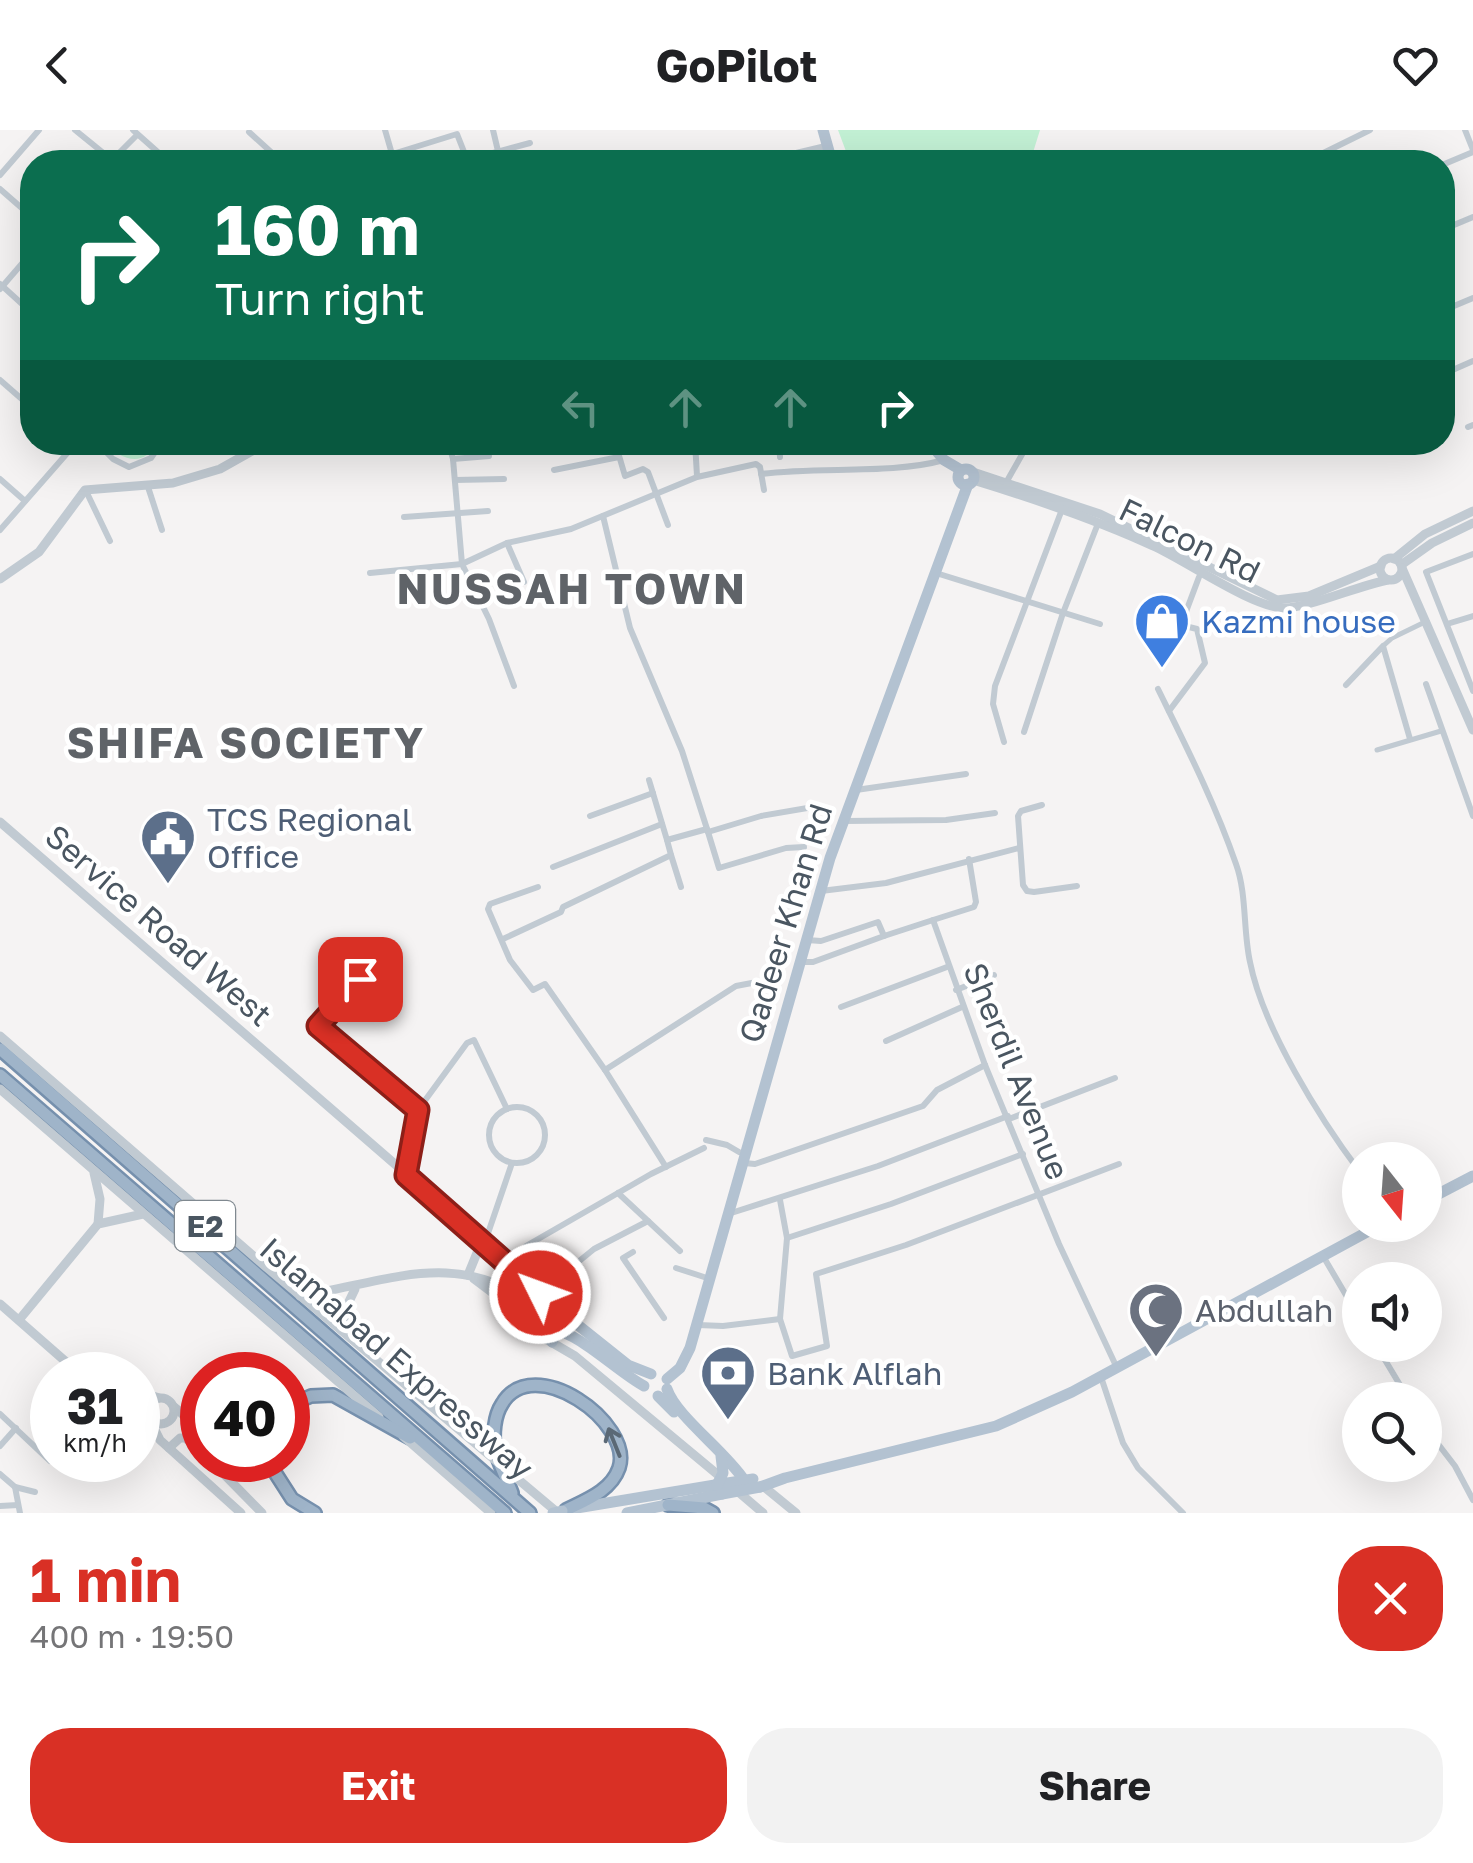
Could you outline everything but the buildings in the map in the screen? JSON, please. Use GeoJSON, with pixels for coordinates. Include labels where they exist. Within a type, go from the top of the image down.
{"type":"FeatureCollection","features":[{"type":"Feature","properties":{"kind":"highway","name":"Islamabad Expressway"},"geometry":{"type":"LineString","coordinates":[[0,1049],[530,1513]]}},
{"type":"Feature","properties":{"kind":"highway","name":"Islamabad Expressway"},"geometry":{"type":"LineString","coordinates":[[0,1076],[505,1513]]}},
{"type":"Feature","properties":{"kind":"highway"},"geometry":{"type":"LineString","coordinates":[[515,1499],[494,1446],[496,1418],[504,1400],[521,1386],[546,1385],[583,1404],[610,1429],[618,1446],[620,1466],[607,1487],[560,1512]]}},
{"type":"Feature","properties":{"kind":"highway"},"geometry":{"type":"LineString","coordinates":[[310,1396],[333,1395],[436,1453]]}},
{"type":"Feature","properties":{"kind":"highway"},"geometry":{"type":"LineString","coordinates":[[281,1482],[292,1499],[315,1513]]}},
{"type":"Feature","properties":{"kind":"highway"},"geometry":{"type":"LineString","coordinates":[[668,1505],[704,1508],[713,1513]]}},
{"type":"Feature","properties":{"kind":"main road"},"geometry":{"type":"LineString","coordinates":[[823,130],[829,150]]}},
{"type":"Feature","properties":{"kind":"main road"},"geometry":{"type":"LineString","coordinates":[[940,455],[967,478]]}},
{"type":"Feature","properties":{"kind":"main road","name":"Qadeer Khan Rd"},"geometry":{"type":"LineString","coordinates":[[658,1383],[684,1347],[843,820],[967,478]]}},
{"type":"Feature","properties":{"kind":"main road","name":"Qadeer Khan Rd"},"geometry":{"type":"LineString","coordinates":[[658,1383],[685,1361],[824,856],[967,478]]}},
{"type":"Feature","properties":{"kind":"main road"},"geometry":{"type":"LineString","coordinates":[[1442,1193],[1473,1176]]}},
{"type":"Feature","properties":{"kind":"main road"},"geometry":{"type":"LineString","coordinates":[[560,1512],[785,1478],[996,1426],[1100,1377],[1348,1242]]}},
{"type":"Feature","properties":{"kind":"main road"},"geometry":{"type":"LineString","coordinates":[[546,1309],[658,1383],[721,1456],[723,1473],[718,1488]]}},
{"type":"Feature","properties":{"kind":"main road"},"geometry":{"type":"LineString","coordinates":[[552,1342],[556,1331],[568,1333],[608,1364],[658,1383],[674,1404],[755,1483]]}},
{"type":"Feature","properties":{"kind":"main road"},"geometry":{"type":"LineString","coordinates":[[627,1513],[668,1505],[718,1488]]}},
{"type":"Feature","properties":{"kind":"street"},"geometry":{"type":"LineString","coordinates":[[22,150],[39,130]]}},
{"type":"Feature","properties":{"kind":"street"},"geometry":{"type":"LineString","coordinates":[[75,130],[98,150]]}},
{"type":"Feature","properties":{"kind":"street"},"geometry":{"type":"LineString","coordinates":[[430,130],[434,141]]}},
{"type":"Feature","properties":{"kind":"street"},"geometry":{"type":"LineString","coordinates":[[1329,150],[1370,130]]}},
{"type":"Feature","properties":{"kind":"street"},"geometry":{"type":"LineString","coordinates":[[1464,130],[1473,151]]}},
{"type":"Feature","properties":{"kind":"street"},"geometry":{"type":"LineString","coordinates":[[249,132],[269,150]]}},
{"type":"Feature","properties":{"kind":"street"},"geometry":{"type":"LineString","coordinates":[[135,133],[155,150]]}},
{"type":"Feature","properties":{"kind":"street"},"geometry":{"type":"LineString","coordinates":[[405,150],[459,135],[464,150]]}},
{"type":"Feature","properties":{"kind":"street"},"geometry":{"type":"LineString","coordinates":[[505,150],[530,143]]}},
{"type":"Feature","properties":{"kind":"street"},"geometry":{"type":"LineString","coordinates":[[815,150],[828,147]]}},
{"type":"Feature","properties":{"kind":"street"},"geometry":{"type":"LineString","coordinates":[[0,175],[20,152]]}},
{"type":"Feature","properties":{"kind":"street"},"geometry":{"type":"LineString","coordinates":[[0,189],[20,206]]}},
{"type":"Feature","properties":{"kind":"street"},"geometry":{"type":"LineString","coordinates":[[1,286],[20,265]]}},
{"type":"Feature","properties":{"kind":"street"},"geometry":{"type":"LineString","coordinates":[[0,380],[20,398]]}},
{"type":"Feature","properties":{"kind":"street"},"geometry":{"type":"LineString","coordinates":[[0,530],[65,455]]}},
{"type":"Feature","properties":{"kind":"street"},"geometry":{"type":"LineString","coordinates":[[109,455],[130,467],[153,455]]}},
{"type":"Feature","properties":{"kind":"street"},"geometry":{"type":"LineString","coordinates":[[85,490],[148,487],[220,469],[245,455]]}},
{"type":"Feature","properties":{"kind":"street"},"geometry":{"type":"LineString","coordinates":[[453,455],[462,564],[489,618],[514,686]]}},
{"type":"Feature","properties":{"kind":"street"},"geometry":{"type":"LineString","coordinates":[[696,455],[697,476]]}},
{"type":"Feature","properties":{"kind":"street"},"geometry":{"type":"LineString","coordinates":[[1007,481],[1022,455]]}},
{"type":"Feature","properties":{"kind":"street"},"geometry":{"type":"LineString","coordinates":[[454,459],[489,456]]}},
{"type":"Feature","properties":{"kind":"street"},"geometry":{"type":"LineString","coordinates":[[554,470],[619,457],[625,476],[646,470],[668,526]]}},
{"type":"Feature","properties":{"kind":"street"},"geometry":{"type":"LineString","coordinates":[[761,474],[802,468],[922,466],[944,460]]}},
{"type":"Feature","properties":{"kind":"street"},"geometry":{"type":"LineString","coordinates":[[370,573],[462,564],[507,542],[570,529],[697,476],[756,464],[764,490]]}},
{"type":"Feature","properties":{"kind":"street","name":"Falcon Rd"},"geometry":{"type":"LineString","coordinates":[[967,478],[1007,481],[1100,514],[1277,600],[1309,596],[1381,566],[1386,560],[1399,564]]}},
{"type":"Feature","properties":{"kind":"street","name":"Falcon Rd"},"geometry":{"type":"LineString","coordinates":[[967,478],[1095,520],[1274,607],[1297,606],[1358,586],[1391,580]]}},
{"type":"Feature","properties":{"kind":"street"},"geometry":{"type":"LineString","coordinates":[[0,479],[25,502]]}},
{"type":"Feature","properties":{"kind":"street"},"geometry":{"type":"LineString","coordinates":[[455,480],[504,479]]}},
{"type":"Feature","properties":{"kind":"street"},"geometry":{"type":"LineString","coordinates":[[148,487],[162,530]]}},
{"type":"Feature","properties":{"kind":"street"},"geometry":{"type":"LineString","coordinates":[[85,490],[110,541]]}},
{"type":"Feature","properties":{"kind":"street"},"geometry":{"type":"LineString","coordinates":[[0,579],[39,552],[85,490]]}},
{"type":"Feature","properties":{"kind":"street"},"geometry":{"type":"LineString","coordinates":[[1391,580],[1399,564],[1425,534],[1473,511]]}},
{"type":"Feature","properties":{"kind":"street"},"geometry":{"type":"LineString","coordinates":[[404,517],[488,512]]}},
{"type":"Feature","properties":{"kind":"street"},"geometry":{"type":"LineString","coordinates":[[1004,742],[993,704],[995,686],[1061,512]]}},
{"type":"Feature","properties":{"kind":"street"},"geometry":{"type":"LineString","coordinates":[[603,516],[630,628],[682,751],[719,868],[804,847]]}},
{"type":"Feature","properties":{"kind":"street"},"geometry":{"type":"LineString","coordinates":[[1399,564],[1473,523]]}},
{"type":"Feature","properties":{"kind":"street"},"geometry":{"type":"LineString","coordinates":[[1024,732],[1063,613],[1098,526]]}},
{"type":"Feature","properties":{"kind":"street"},"geometry":{"type":"LineString","coordinates":[[507,542],[524,582]]}},
{"type":"Feature","properties":{"kind":"street"},"geometry":{"type":"LineString","coordinates":[[1473,554],[1427,569],[1473,691]]}},
{"type":"Feature","properties":{"kind":"street"},"geometry":{"type":"LineString","coordinates":[[1399,564],[1473,730]]}},
{"type":"Feature","properties":{"kind":"street"},"geometry":{"type":"LineString","coordinates":[[1381,566],[1382,574],[1391,580],[1401,579],[1412,586]]}},
{"type":"Feature","properties":{"kind":"street"},"geometry":{"type":"LineString","coordinates":[[935,572],[1100,624]]}},
{"type":"Feature","properties":{"kind":"street"},"geometry":{"type":"LineString","coordinates":[[1169,711],[1205,663],[1197,629],[1180,625],[1199,577]]}},
{"type":"Feature","properties":{"kind":"street"},"geometry":{"type":"LineString","coordinates":[[1447,624],[1473,616]]}},
{"type":"Feature","properties":{"kind":"street"},"geometry":{"type":"LineString","coordinates":[[1346,684],[1392,638],[1427,621]]}},
{"type":"Feature","properties":{"kind":"street"},"geometry":{"type":"LineString","coordinates":[[1383,646],[1410,739]]}},
{"type":"Feature","properties":{"kind":"street"},"geometry":{"type":"LineString","coordinates":[[1426,684],[1473,816]]}},
{"type":"Feature","properties":{"kind":"street"},"geometry":{"type":"LineString","coordinates":[[1158,688],[1201,775],[1238,868],[1250,965],[1275,1033],[1342,1147]]}},
{"type":"Feature","properties":{"kind":"street"},"geometry":{"type":"LineString","coordinates":[[1377,750],[1441,730]]}},
{"type":"Feature","properties":{"kind":"street"},"geometry":{"type":"LineString","coordinates":[[855,790],[966,774]]}},
{"type":"Feature","properties":{"kind":"street"},"geometry":{"type":"LineString","coordinates":[[649,780],[681,887]]}},
{"type":"Feature","properties":{"kind":"street"},"geometry":{"type":"LineString","coordinates":[[590,816],[653,793]]}},
{"type":"Feature","properties":{"kind":"street"},"geometry":{"type":"LineString","coordinates":[[1042,804],[1019,812],[1023,886],[1028,891],[1077,886]]}},
{"type":"Feature","properties":{"kind":"street"},"geometry":{"type":"LineString","coordinates":[[667,840],[818,806]]}},
{"type":"Feature","properties":{"kind":"street"},"geometry":{"type":"LineString","coordinates":[[843,820],[946,820],[995,812]]}},
{"type":"Feature","properties":{"kind":"street","name":"Service Road West"},"geometry":{"type":"LineString","coordinates":[[0,822],[513,1268],[540,1293],[546,1309]]}},
{"type":"Feature","properties":{"kind":"street"},"geometry":{"type":"LineString","coordinates":[[553,867],[662,824]]}},
{"type":"Feature","properties":{"kind":"street"},"geometry":{"type":"LineString","coordinates":[[820,891],[876,885],[1019,848]]}},
{"type":"Feature","properties":{"kind":"street"},"geometry":{"type":"LineString","coordinates":[[502,938],[672,855]]}},
{"type":"Feature","properties":{"kind":"street"},"geometry":{"type":"LineString","coordinates":[[799,962],[813,962],[974,907],[969,858]]}},
{"type":"Feature","properties":{"kind":"street"},"geometry":{"type":"LineString","coordinates":[[538,887],[490,904],[488,909],[510,960],[534,990],[545,984],[666,1167]]}},
{"type":"Feature","properties":{"kind":"street","name":"Sherdil Avenue"},"geometry":{"type":"LineString","coordinates":[[933,920],[985,1066],[1117,1368]]}},
{"type":"Feature","properties":{"kind":"street"},"geometry":{"type":"LineString","coordinates":[[806,940],[821,941],[878,922],[884,936]]}},
{"type":"Feature","properties":{"kind":"street"},"geometry":{"type":"LineString","coordinates":[[841,1007],[948,967]]}},
{"type":"Feature","properties":{"kind":"street"},"geometry":{"type":"LineString","coordinates":[[956,990],[994,975]]}},
{"type":"Feature","properties":{"kind":"street"},"geometry":{"type":"LineString","coordinates":[[360,979],[315,1024],[418,1110]]}},
{"type":"Feature","properties":{"kind":"street"},"geometry":{"type":"LineString","coordinates":[[605,1070],[736,986],[757,982]]}},
{"type":"Feature","properties":{"kind":"street"},"geometry":{"type":"LineString","coordinates":[[886,1041],[962,1006]]}},
{"type":"Feature","properties":{"kind":"street"},"geometry":{"type":"LineString","coordinates":[[0,1036],[300,1296],[560,1512]]}},
{"type":"Feature","properties":{"kind":"street"},"geometry":{"type":"LineString","coordinates":[[406,1175],[418,1110],[474,1040],[508,1110]]}},
{"type":"Feature","properties":{"kind":"street"},"geometry":{"type":"LineString","coordinates":[[513,1268],[527,1256],[526,1246],[705,1144],[734,1147],[741,1158],[755,1164],[923,1106],[937,1090],[985,1066]]}},
{"type":"Feature","properties":{"kind":"street"},"geometry":{"type":"LineString","coordinates":[[728,1214],[780,1200],[1115,1078]]}},
{"type":"Feature","properties":{"kind":"street"},"geometry":{"type":"LineString","coordinates":[[0,1089],[491,1513]]}},
{"type":"Feature","properties":{"kind":"street"},"geometry":{"type":"LineString","coordinates":[[523,1108],[533,1112],[545,1130],[545,1141],[533,1159],[512,1163],[494,1151],[490,1141],[494,1119],[508,1110],[523,1108]]}},
{"type":"Feature","properties":{"kind":"street"},"geometry":{"type":"LineString","coordinates":[[787,1238],[1023,1154]]}},
{"type":"Feature","properties":{"kind":"street"},"geometry":{"type":"LineString","coordinates":[[470,1274],[512,1163]]}},
{"type":"Feature","properties":{"kind":"street"},"geometry":{"type":"LineString","coordinates":[[780,1200],[787,1238],[780,1319],[792,1356],[827,1346],[816,1274],[906,1245],[1119,1164]]}},
{"type":"Feature","properties":{"kind":"street"},"geometry":{"type":"LineString","coordinates":[[18,1320],[98,1224],[100,1199],[94,1172]]}},
{"type":"Feature","properties":{"kind":"street"},"geometry":{"type":"LineString","coordinates":[[618,1193],[680,1251]]}},
{"type":"Feature","properties":{"kind":"street"},"geometry":{"type":"LineString","coordinates":[[98,1224],[143,1214]]}},
{"type":"Feature","properties":{"kind":"street"},"geometry":{"type":"LineString","coordinates":[[540,1293],[594,1249],[648,1222]]}},
{"type":"Feature","properties":{"kind":"street"},"geometry":{"type":"LineString","coordinates":[[632,1252],[623,1258],[664,1318]]}},
{"type":"Feature","properties":{"kind":"street"},"geometry":{"type":"LineString","coordinates":[[1322,1256],[1342,1289]]}},
{"type":"Feature","properties":{"kind":"street"},"geometry":{"type":"LineString","coordinates":[[676,1268],[704,1277]]}},
{"type":"Feature","properties":{"kind":"street"},"geometry":{"type":"LineString","coordinates":[[300,1296],[418,1272],[470,1274],[491,1279],[546,1309]]}},
{"type":"Feature","properties":{"kind":"street"},"geometry":{"type":"LineString","coordinates":[[470,1274],[506,1303],[526,1333],[552,1342],[606,1382],[763,1513]]}},
{"type":"Feature","properties":{"kind":"street"},"geometry":{"type":"LineString","coordinates":[[352,1340],[344,1312],[357,1287]]}},
{"type":"Feature","properties":{"kind":"street"},"geometry":{"type":"LineString","coordinates":[[0,1304],[55,1352]]}},
{"type":"Feature","properties":{"kind":"street"},"geometry":{"type":"LineString","coordinates":[[520,1321],[526,1310],[546,1309]]}},
{"type":"Feature","properties":{"kind":"street"},"geometry":{"type":"LineString","coordinates":[[539,1335],[548,1326],[546,1309]]}},
{"type":"Feature","properties":{"kind":"street"},"geometry":{"type":"LineString","coordinates":[[697,1325],[780,1319]]}},
{"type":"Feature","properties":{"kind":"street"},"geometry":{"type":"LineString","coordinates":[[1100,1377],[1124,1443],[1138,1468],[1183,1513]]}},
{"type":"Feature","properties":{"kind":"street"},"geometry":{"type":"LineString","coordinates":[[160,1398],[180,1411]]}},
{"type":"Feature","properties":{"kind":"street"},"geometry":{"type":"LineString","coordinates":[[160,1424],[172,1419],[174,1407]]}},
{"type":"Feature","properties":{"kind":"street"},"geometry":{"type":"LineString","coordinates":[[0,1414],[30,1441]]}},
{"type":"Feature","properties":{"kind":"street"},"geometry":{"type":"LineString","coordinates":[[0,1446],[16,1428]]}},
{"type":"Feature","properties":{"kind":"street"},"geometry":{"type":"LineString","coordinates":[[169,1448],[180,1438]]}},
{"type":"Feature","properties":{"kind":"street"},"geometry":{"type":"LineString","coordinates":[[160,1440],[241,1513]]}},
{"type":"Feature","properties":{"kind":"street"},"geometry":{"type":"LineString","coordinates":[[1442,1449],[1473,1500]]}},
{"type":"Feature","properties":{"kind":"street"},"geometry":{"type":"LineString","coordinates":[[0,1474],[14,1487],[35,1492]]}},
{"type":"Feature","properties":{"kind":"street"},"geometry":{"type":"LineString","coordinates":[[232,1482],[262,1513]]}},
{"type":"Feature","properties":{"kind":"street"},"geometry":{"type":"LineString","coordinates":[[755,1483],[796,1513]]}},
{"type":"Feature","properties":{"kind":"street"},"geometry":{"type":"LineString","coordinates":[[0,1506],[19,1509],[14,1487]]}},
{"type":"Feature","properties":{"kind":"green space"},"geometry":{"type":"Polygon","coordinates":[[[838,130],[1040,130],[1034,150],[846,150],[838,130]]]}},
{"type":"Feature","properties":{"kind":"place","name":"Kazmi house"},"geometry":{"type":"Point","coordinates":[1162,670]}},
{"type":"Feature","properties":{"kind":"place","name":"TCS Regional Office"},"geometry":{"type":"Point","coordinates":[168,886]}},
{"type":"Feature","properties":{"kind":"place","name":"Abdullah"},"geometry":{"type":"Point","coordinates":[1156,1359]}},
{"type":"Feature","properties":{"kind":"place","name":"Bank Alflah"},"geometry":{"type":"Point","coordinates":[728,1422]}},
{"type":"Feature","properties":{"kind":"district","name":"NUSSAH TOWN"},"geometry":{"type":"Point","coordinates":[572,588]}},
{"type":"Feature","properties":{"kind":"district","name":"SHIFA SOCIETY"},"geometry":{"type":"Point","coordinates":[246,742]}},
{"type":"Feature","properties":{"kind":"route"},"geometry":{"type":"LineString","coordinates":[[360,979],[318,1026],[418,1110],[406,1175],[540,1293]]}}]}
